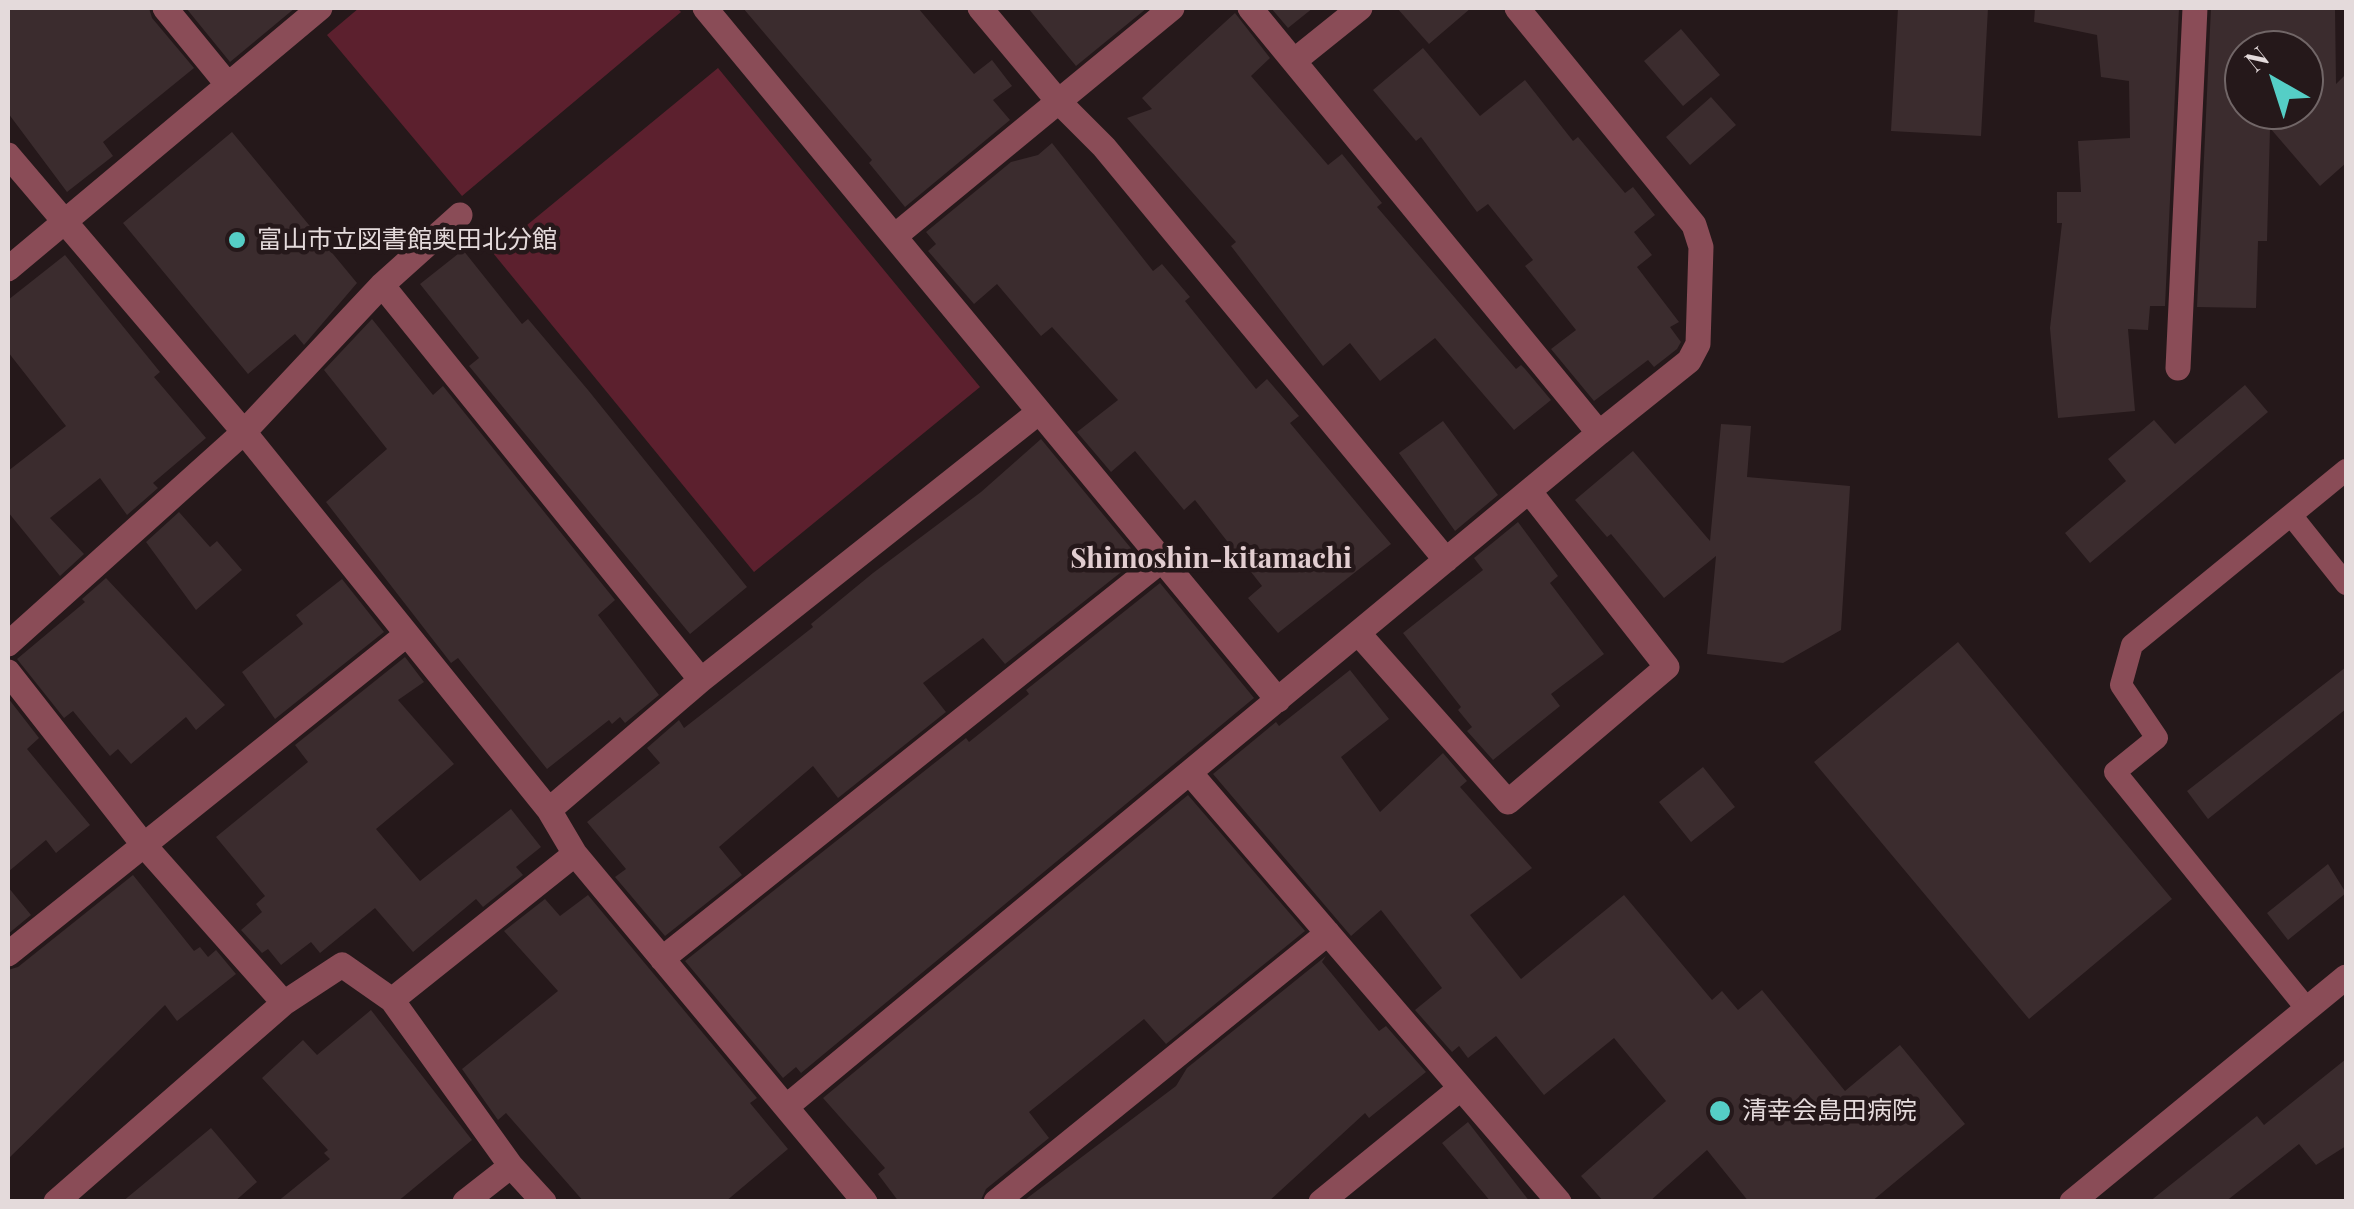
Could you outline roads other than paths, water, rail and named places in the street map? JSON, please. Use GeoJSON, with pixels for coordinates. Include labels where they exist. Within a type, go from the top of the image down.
{"type":"FeatureCollection","features":[{"type":"Feature","properties":{"kind":"street"},"geometry":{"type":"LineString","coordinates":[[165,8],[228,86]]}},
{"type":"Feature","properties":{"kind":"street"},"geometry":{"type":"LineString","coordinates":[[8,268],[320,8]]}},
{"type":"Feature","properties":{"kind":"street"},"geometry":{"type":"LineString","coordinates":[[705,8],[1278,700]]}},
{"type":"Feature","properties":{"kind":"street"},"geometry":{"type":"LineString","coordinates":[[980,8],[1058,102],[1104,147],[1446,560]]}},
{"type":"Feature","properties":{"kind":"street"},"geometry":{"type":"LineString","coordinates":[[895,236],[1172,8]]}},
{"type":"Feature","properties":{"kind":"street"},"geometry":{"type":"LineString","coordinates":[[1250,8],[1598,433]]}},
{"type":"Feature","properties":{"kind":"street"},"geometry":{"type":"LineString","coordinates":[[1294,60],[1360,8]]}},
{"type":"Feature","properties":{"kind":"street"},"geometry":{"type":"LineString","coordinates":[[786,1106],[1689,361],[1698,344],[1701,246],[1694,225],[1516,8]]}},
{"type":"Feature","properties":{"kind":"street"},"geometry":{"type":"LineString","coordinates":[[2178,368],[2195,8]]}},
{"type":"Feature","properties":{"kind":"street"},"geometry":{"type":"LineString","coordinates":[[8,155],[244,432],[548,810],[575,854],[866,1202]]}},
{"type":"Feature","properties":{"kind":"street"},"geometry":{"type":"LineString","coordinates":[[8,644],[244,432],[382,284],[460,215]]}},
{"type":"Feature","properties":{"kind":"street"},"geometry":{"type":"LineString","coordinates":[[382,284],[701,680]]}},
{"type":"Feature","properties":{"kind":"street"},"geometry":{"type":"LineString","coordinates":[[548,810],[701,680],[1040,412]]}},
{"type":"Feature","properties":{"kind":"street"},"geometry":{"type":"LineString","coordinates":[[1358,633],[1508,802],[1667,667],[1528,491]]}},
{"type":"Feature","properties":{"kind":"street"},"geometry":{"type":"LineString","coordinates":[[662,958],[1162,560]]}},
{"type":"Feature","properties":{"kind":"street"},"geometry":{"type":"LineString","coordinates":[[8,954],[406,635]]}},
{"type":"Feature","properties":{"kind":"street"},"geometry":{"type":"LineString","coordinates":[[8,672],[143,844],[284,1003]]}},
{"type":"Feature","properties":{"kind":"street"},"geometry":{"type":"LineString","coordinates":[[1190,773],[1558,1202]]}},
{"type":"Feature","properties":{"kind":"street"},"geometry":{"type":"LineString","coordinates":[[392,1000],[575,854]]}},
{"type":"Feature","properties":{"kind":"street"},"geometry":{"type":"LineString","coordinates":[[996,1202],[1328,933]]}},
{"type":"Feature","properties":{"kind":"street"},"geometry":{"type":"LineString","coordinates":[[56,1202],[284,1003],[342,964],[392,1000],[511,1166],[544,1202]]}},
{"type":"Feature","properties":{"kind":"street"},"geometry":{"type":"LineString","coordinates":[[2072,1202],[2346,978]]}},
{"type":"Feature","properties":{"kind":"street"},"geometry":{"type":"LineString","coordinates":[[1320,1202],[1460,1088]]}},
{"type":"Feature","properties":{"kind":"street"},"geometry":{"type":"LineString","coordinates":[[466,1202],[511,1166]]}},
{"type":"Feature","properties":{"kind":"lane"},"geometry":{"type":"LineString","coordinates":[[2307,1010],[2116,772],[2156,738],[2121,684],[2132,645],[2346,470]]}},
{"type":"Feature","properties":{"kind":"lane"},"geometry":{"type":"LineString","coordinates":[[2291,515],[2346,584]]}},
{"type":"Feature","properties":{"kind":"place","name":"富山市立図書館奥田北分館"},"geometry":{"type":"Point","coordinates":[237,240]}},
{"type":"Feature","properties":{"kind":"place","name":"清幸会島田病院"},"geometry":{"type":"Point","coordinates":[1720,1111]}},
{"type":"Feature","properties":{"kind":"district","name":"Shimoshin-kitamachi"},"geometry":{"type":"Point","coordinates":[1211,559]}}]}
